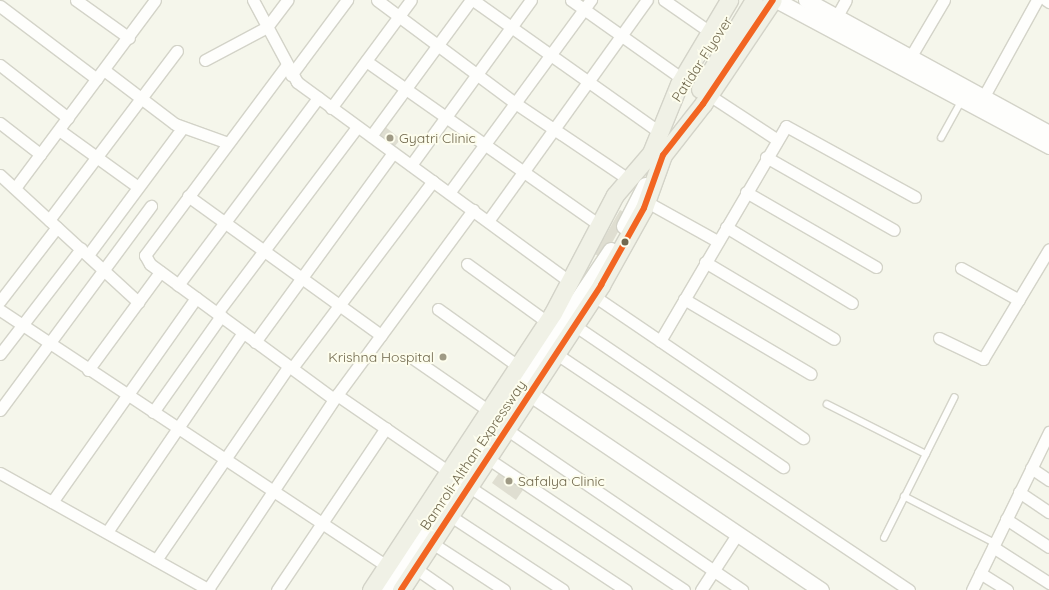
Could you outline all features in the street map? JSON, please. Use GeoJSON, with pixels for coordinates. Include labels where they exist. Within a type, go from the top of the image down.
{"type":"FeatureCollection","features":[{"type":"Feature","properties":{"kind":"main road"},"geometry":{"type":"LineString","coordinates":[[692,90],[710,32],[729,0]]}},
{"type":"Feature","properties":{"kind":"main road","name":"Patidar Flyover"},"geometry":{"type":"LineString","coordinates":[[679,138],[682,120],[692,90],[739,0]]}},
{"type":"Feature","properties":{"kind":"main road","name":"Patidar Flyover"},"geometry":{"type":"LineString","coordinates":[[657,154],[661,124],[692,90],[754,0]]}},
{"type":"Feature","properties":{"kind":"main road"},"geometry":{"type":"LineString","coordinates":[[692,90],[772,0]]}},
{"type":"Feature","properties":{"kind":"main road","name":"Bamroli-Althan Expressway"},"geometry":{"type":"LineString","coordinates":[[401,590],[506,429],[519,387],[555,353],[562,322],[594,296],[647,202],[657,154],[679,138]]}},
{"type":"Feature","properties":{"kind":"main road"},"geometry":{"type":"LineString","coordinates":[[371,590],[489,411],[519,387],[518,366],[562,322],[568,280],[598,224],[628,179],[657,154]]}},
{"type":"Feature","properties":{"kind":"street"},"geometry":{"type":"LineString","coordinates":[[76,0],[92,4],[129,38]]}},
{"type":"Feature","properties":{"kind":"street"},"geometry":{"type":"LineString","coordinates":[[15,188],[129,38],[155,0]]}},
{"type":"Feature","properties":{"kind":"street"},"geometry":{"type":"LineString","coordinates":[[254,0],[288,70],[318,98],[568,280]]}},
{"type":"Feature","properties":{"kind":"street"},"geometry":{"type":"LineString","coordinates":[[205,60],[267,27],[287,0]]}},
{"type":"Feature","properties":{"kind":"street"},"geometry":{"type":"LineString","coordinates":[[347,0],[228,143],[145,255],[160,272],[290,367],[386,428],[449,472]]}},
{"type":"Feature","properties":{"kind":"street"},"geometry":{"type":"LineString","coordinates":[[377,0],[515,103],[628,179]]}},
{"type":"Feature","properties":{"kind":"street"},"geometry":{"type":"LineString","coordinates":[[331,108],[411,0]]}},
{"type":"Feature","properties":{"kind":"street"},"geometry":{"type":"LineString","coordinates":[[371,136],[472,0],[588,82],[661,124]]}},
{"type":"Feature","properties":{"kind":"street"},"geometry":{"type":"LineString","coordinates":[[411,165],[531,0]]}},
{"type":"Feature","properties":{"kind":"street"},"geometry":{"type":"LineString","coordinates":[[571,0],[692,90],[776,139]]}},
{"type":"Feature","properties":{"kind":"street"},"geometry":{"type":"LineString","coordinates":[[449,193],[591,0]]}},
{"type":"Feature","properties":{"kind":"street"},"geometry":{"type":"LineString","coordinates":[[488,221],[647,0]]}},
{"type":"Feature","properties":{"kind":"street"},"geometry":{"type":"LineString","coordinates":[[664,0],[710,32]]}},
{"type":"Feature","properties":{"kind":"street"},"geometry":{"type":"LineString","coordinates":[[776,0],[963,98],[1049,146]]}},
{"type":"Feature","properties":{"kind":"street"},"geometry":{"type":"LineString","coordinates":[[806,0],[911,56],[1049,133]]}},
{"type":"Feature","properties":{"kind":"street"},"geometry":{"type":"LineString","coordinates":[[836,16],[846,0]]}},
{"type":"Feature","properties":{"kind":"street"},"geometry":{"type":"LineString","coordinates":[[911,56],[944,0]]}},
{"type":"Feature","properties":{"kind":"street"},"geometry":{"type":"LineString","coordinates":[[984,96],[1036,0]]}},
{"type":"Feature","properties":{"kind":"street"},"geometry":{"type":"LineString","coordinates":[[0,6],[97,79]]}},
{"type":"Feature","properties":{"kind":"street"},"geometry":{"type":"LineString","coordinates":[[0,301],[97,157],[177,51]]}},
{"type":"Feature","properties":{"kind":"street"},"geometry":{"type":"LineString","coordinates":[[366,61],[405,90],[485,144],[598,224]]}},
{"type":"Feature","properties":{"kind":"street"},"geometry":{"type":"LineString","coordinates":[[0,65],[68,118]]}},
{"type":"Feature","properties":{"kind":"street"},"geometry":{"type":"LineString","coordinates":[[104,70],[141,99],[183,127],[228,143]]}},
{"type":"Feature","properties":{"kind":"street"},"geometry":{"type":"LineString","coordinates":[[178,285],[318,98]]}},
{"type":"Feature","properties":{"kind":"street"},"geometry":{"type":"LineString","coordinates":[[0,123],[40,154]]}},
{"type":"Feature","properties":{"kind":"street"},"geometry":{"type":"LineString","coordinates":[[660,341],[784,127],[791,125],[915,197]]}},
{"type":"Feature","properties":{"kind":"street"},"geometry":{"type":"LineString","coordinates":[[0,354],[21,324],[138,187],[183,127]]}},
{"type":"Feature","properties":{"kind":"street"},"geometry":{"type":"LineString","coordinates":[[153,412],[265,250],[358,127]]}},
{"type":"Feature","properties":{"kind":"street"},"geometry":{"type":"LineString","coordinates":[[59,130],[138,187]]}},
{"type":"Feature","properties":{"kind":"street"},"geometry":{"type":"LineString","coordinates":[[255,342],[393,153]]}},
{"type":"Feature","properties":{"kind":"street"},"geometry":{"type":"LineString","coordinates":[[562,322],[596,276],[657,154]]}},
{"type":"Feature","properties":{"kind":"street"},"geometry":{"type":"LineString","coordinates":[[766,157],[894,230]]}},
{"type":"Feature","properties":{"kind":"street"},"geometry":{"type":"LineString","coordinates":[[0,174],[138,302]]}},
{"type":"Feature","properties":{"kind":"street"},"geometry":{"type":"LineString","coordinates":[[156,560],[224,459],[290,367],[339,306],[433,181]]}},
{"type":"Feature","properties":{"kind":"street"},"geometry":{"type":"LineString","coordinates":[[746,192],[876,267]]}},
{"type":"Feature","properties":{"kind":"street"},"geometry":{"type":"LineString","coordinates":[[188,196],[381,335]]}},
{"type":"Feature","properties":{"kind":"street"},"geometry":{"type":"LineString","coordinates":[[647,202],[717,241]]}},
{"type":"Feature","properties":{"kind":"street"},"geometry":{"type":"LineString","coordinates":[[0,410],[47,342],[151,206]]}},
{"type":"Feature","properties":{"kind":"street"},"geometry":{"type":"LineString","coordinates":[[1,476],[107,532],[209,590],[272,490],[336,397],[473,210]]}},
{"type":"Feature","properties":{"kind":"street"},"geometry":{"type":"LineString","coordinates":[[726,227],[852,303]]}},
{"type":"Feature","properties":{"kind":"street"},"geometry":{"type":"LineString","coordinates":[[939,338],[983,360],[1049,249]]}},
{"type":"Feature","properties":{"kind":"street"},"geometry":{"type":"LineString","coordinates":[[705,262],[834,339]]}},
{"type":"Feature","properties":{"kind":"street"},"geometry":{"type":"LineString","coordinates":[[467,264],[562,322],[783,468]]}},
{"type":"Feature","properties":{"kind":"street"},"geometry":{"type":"LineString","coordinates":[[961,268],[1019,300]]}},
{"type":"Feature","properties":{"kind":"street"},"geometry":{"type":"LineString","coordinates":[[88,370],[160,272]]}},
{"type":"Feature","properties":{"kind":"street"},"geometry":{"type":"LineString","coordinates":[[594,296],[803,438]]}},
{"type":"Feature","properties":{"kind":"street"},"geometry":{"type":"LineString","coordinates":[[52,502],[196,298]]}},
{"type":"Feature","properties":{"kind":"street"},"geometry":{"type":"LineString","coordinates":[[684,299],[811,374]]}},
{"type":"Feature","properties":{"kind":"street"},"geometry":{"type":"LineString","coordinates":[[438,309],[518,366]]}},
{"type":"Feature","properties":{"kind":"street"},"geometry":{"type":"LineString","coordinates":[[0,310],[88,370],[387,566]]}},
{"type":"Feature","properties":{"kind":"street","name":"Bamroli-Althan Expressway"},"geometry":{"type":"LineString","coordinates":[[383,590],[562,322]]}},
{"type":"Feature","properties":{"kind":"street"},"geometry":{"type":"LineString","coordinates":[[107,532],[243,333]]}},
{"type":"Feature","properties":{"kind":"street"},"geometry":{"type":"LineString","coordinates":[[555,353],[909,590]]}},
{"type":"Feature","properties":{"kind":"street"},"geometry":{"type":"LineString","coordinates":[[414,359],[489,411]]}},
{"type":"Feature","properties":{"kind":"street"},"geometry":{"type":"LineString","coordinates":[[519,387],[821,590]]}},
{"type":"Feature","properties":{"kind":"street"},"geometry":{"type":"LineString","coordinates":[[277,590],[320,522],[386,428]]}},
{"type":"Feature","properties":{"kind":"street"},"geometry":{"type":"LineString","coordinates":[[506,429],[742,590]]}},
{"type":"Feature","properties":{"kind":"street"},"geometry":{"type":"LineString","coordinates":[[972,590],[1049,432]]}},
{"type":"Feature","properties":{"kind":"street"},"geometry":{"type":"LineString","coordinates":[[487,458],[684,590]]}},
{"type":"Feature","properties":{"kind":"street"},"geometry":{"type":"LineString","coordinates":[[1031,468],[1049,480]]}},
{"type":"Feature","properties":{"kind":"street"},"geometry":{"type":"LineString","coordinates":[[468,486],[626,590]]}},
{"type":"Feature","properties":{"kind":"street"},"geometry":{"type":"LineString","coordinates":[[1019,492],[1049,512]]}},
{"type":"Feature","properties":{"kind":"street"},"geometry":{"type":"LineString","coordinates":[[449,515],[563,590]]}},
{"type":"Feature","properties":{"kind":"street"},"geometry":{"type":"LineString","coordinates":[[1006,519],[1049,547]]}},
{"type":"Feature","properties":{"kind":"street"},"geometry":{"type":"LineString","coordinates":[[701,590],[738,533]]}},
{"type":"Feature","properties":{"kind":"street"},"geometry":{"type":"LineString","coordinates":[[432,543],[504,590]]}},
{"type":"Feature","properties":{"kind":"street"},"geometry":{"type":"LineString","coordinates":[[994,545],[1049,583]]}},
{"type":"Feature","properties":{"kind":"street"},"geometry":{"type":"LineString","coordinates":[[415,568],[447,590]]}},
{"type":"Feature","properties":{"kind":"street"},"geometry":{"type":"LineString","coordinates":[[980,572],[1007,590]]}},
{"type":"Feature","properties":{"kind":"lane"},"geometry":{"type":"LineString","coordinates":[[941,138],[963,98]]}},
{"type":"Feature","properties":{"kind":"lane"},"geometry":{"type":"LineString","coordinates":[[884,538],[954,398]]}},
{"type":"Feature","properties":{"kind":"lane"},"geometry":{"type":"LineString","coordinates":[[827,404],[926,454]]}},
{"type":"Feature","properties":{"kind":"lane"},"geometry":{"type":"LineString","coordinates":[[904,496],[994,545]]}},
{"type":"Feature","properties":{"kind":"building"},"geometry":{"type":"Polygon","coordinates":[[[384,126],[401,139],[393,148],[376,135],[384,126]]]}},
{"type":"Feature","properties":{"kind":"building"},"geometry":{"type":"Polygon","coordinates":[[[620,210],[628,214],[603,259],[595,254],[620,210]]]}},
{"type":"Feature","properties":{"kind":"building"},"geometry":{"type":"Polygon","coordinates":[[[501,470],[525,487],[516,500],[492,483],[501,470]]]}},
{"type":"Feature","properties":{"kind":"transit line"},"geometry":{"type":"LineString","coordinates":[[401,590],[601,285],[644,208],[663,155],[703,104],[773,0]]}},
{"type":"Feature","properties":{"kind":"place","name":"Gyatri Clinic"},"geometry":{"type":"Point","coordinates":[390,138]}},
{"type":"Feature","properties":{"kind":"place","name":"Krishna Hospital"},"geometry":{"type":"Point","coordinates":[443,357]}},
{"type":"Feature","properties":{"kind":"place","name":"Safalya Clinic"},"geometry":{"type":"Point","coordinates":[509,481]}}]}
